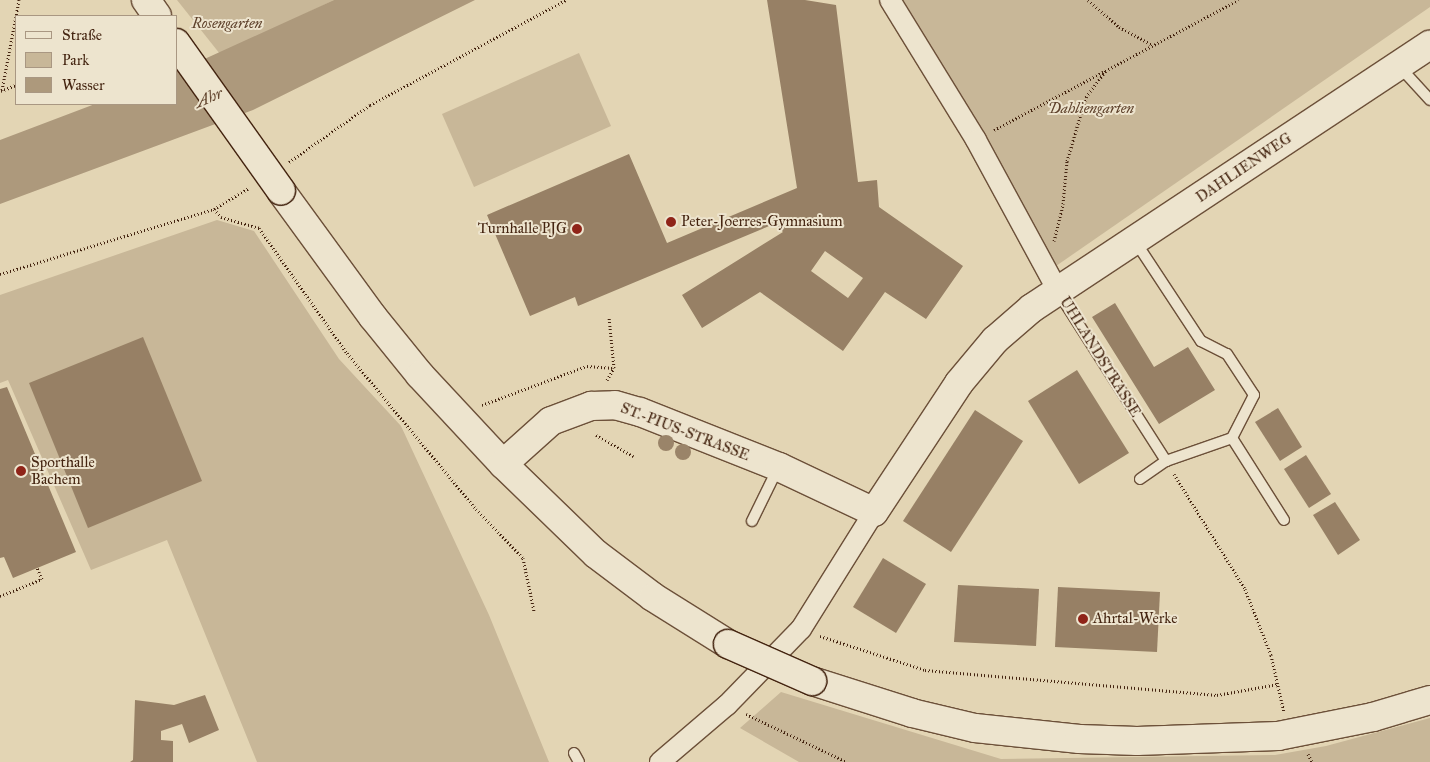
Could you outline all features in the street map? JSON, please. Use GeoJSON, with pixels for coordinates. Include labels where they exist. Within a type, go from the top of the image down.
{"type":"FeatureCollection","features":[{"type":"Feature","properties":{"kind":"main road"},"geometry":{"type":"LineString","coordinates":[[146,0],[156,15]]}},
{"type":"Feature","properties":{"kind":"main road","name":"DAHLIENWEG"},"geometry":{"type":"LineString","coordinates":[[1058,291],[1430,45]]}},
{"type":"Feature","properties":{"kind":"main road"},"geometry":{"type":"LineString","coordinates":[[178,46],[281,179],[373,317],[420,375],[503,464],[596,554],[653,597],[728,644],[812,681],[912,713],[975,728],[1079,739],[1137,742],[1278,736],[1373,717],[1430,700]]}},
{"type":"Feature","properties":{"kind":"main road"},"geometry":{"type":"LineString","coordinates":[[874,512],[959,383],[995,340],[1058,291]]}},
{"type":"Feature","properties":{"kind":"main road","name":"ST.-PIUS-STRASSE"},"geometry":{"type":"LineString","coordinates":[[503,464],[551,421],[591,406],[615,405],[640,412],[779,467],[874,512]]}},
{"type":"Feature","properties":{"kind":"street","name":"UHLANDSTRASSE"},"geometry":{"type":"LineString","coordinates":[[890,0],[976,140],[1058,291]]}},
{"type":"Feature","properties":{"kind":"street"},"geometry":{"type":"LineString","coordinates":[[660,762],[727,705],[801,629],[874,512]]}},
{"type":"Feature","properties":{"kind":"lane"},"geometry":{"type":"LineString","coordinates":[[1398,66],[1430,100]]}},
{"type":"Feature","properties":{"kind":"lane"},"geometry":{"type":"LineString","coordinates":[[1134,240],[1201,341],[1227,354],[1254,395],[1232,438],[1166,461],[1140,479]]}},
{"type":"Feature","properties":{"kind":"lane","name":"UHLANDSTRASSE"},"geometry":{"type":"LineString","coordinates":[[1058,291],[1166,461]]}},
{"type":"Feature","properties":{"kind":"lane"},"geometry":{"type":"LineString","coordinates":[[1232,438],[1284,520]]}},
{"type":"Feature","properties":{"kind":"lane"},"geometry":{"type":"LineString","coordinates":[[752,521],[779,467]]}},
{"type":"Feature","properties":{"kind":"path"},"geometry":{"type":"LineString","coordinates":[[15,15],[18,0]]}},
{"type":"Feature","properties":{"kind":"path"},"geometry":{"type":"LineString","coordinates":[[281,179],[370,104],[566,0]]}},
{"type":"Feature","properties":{"kind":"path"},"geometry":{"type":"LineString","coordinates":[[1088,0],[1119,27],[1153,46]]}},
{"type":"Feature","properties":{"kind":"path"},"geometry":{"type":"LineString","coordinates":[[976,140],[1106,69],[1239,0]]}},
{"type":"Feature","properties":{"kind":"path"},"geometry":{"type":"LineString","coordinates":[[1,91],[15,16]]}},
{"type":"Feature","properties":{"kind":"path"},"geometry":{"type":"LineString","coordinates":[[1042,260],[1057,236],[1067,161],[1086,97],[1106,69]]}},
{"type":"Feature","properties":{"kind":"path"},"geometry":{"type":"LineString","coordinates":[[1,91],[15,85]]}},
{"type":"Feature","properties":{"kind":"path"},"geometry":{"type":"LineString","coordinates":[[0,274],[214,208],[253,186]]}},
{"type":"Feature","properties":{"kind":"path"},"geometry":{"type":"LineString","coordinates":[[214,208],[221,217],[259,228],[346,353],[476,509],[523,558],[534,611]]}},
{"type":"Feature","properties":{"kind":"path"},"geometry":{"type":"LineString","coordinates":[[478,406],[587,366],[614,368],[609,317]]}},
{"type":"Feature","properties":{"kind":"path"},"geometry":{"type":"LineString","coordinates":[[596,435],[633,456]]}},
{"type":"Feature","properties":{"kind":"path"},"geometry":{"type":"LineString","coordinates":[[1166,461],[1245,589],[1271,655],[1285,716]]}},
{"type":"Feature","properties":{"kind":"path"},"geometry":{"type":"LineString","coordinates":[[0,596],[42,579],[37,568]]}},
{"type":"Feature","properties":{"kind":"path"},"geometry":{"type":"LineString","coordinates":[[801,629],[925,670],[1217,695],[1278,684]]}},
{"type":"Feature","properties":{"kind":"path"},"geometry":{"type":"LineString","coordinates":[[727,705],[847,762]]}},
{"type":"Feature","properties":{"kind":"green space","name":"Rosengarten"},"geometry":{"type":"Polygon","coordinates":[[[177,0],[334,0],[220,54],[177,0]]]}},
{"type":"Feature","properties":{"kind":"green space","name":"Dahliengarten"},"geometry":{"type":"Polygon","coordinates":[[[902,0],[1430,0],[1430,7],[1056,266],[902,0]]]}},
{"type":"Feature","properties":{"kind":"green space"},"geometry":{"type":"Polygon","coordinates":[[[579,53],[611,126],[474,187],[442,114],[579,53]]]}},
{"type":"Feature","properties":{"kind":"green space"},"geometry":{"type":"Polygon","coordinates":[[[217,220],[254,231],[339,359],[401,426],[489,615],[549,762],[257,762],[167,540],[91,570],[8,380],[0,383],[0,295],[217,220]]]}},
{"type":"Feature","properties":{"kind":"green space"},"geometry":{"type":"Polygon","coordinates":[[[781,692],[1001,759],[1275,755],[1326,746],[1430,718],[1430,762],[799,762],[740,728],[781,692]]]}},
{"type":"Feature","properties":{"kind":"water","name":"Ahr"},"geometry":{"type":"Polygon","coordinates":[[[334,0],[475,0],[253,110],[0,204],[0,140],[92,105],[178,105],[178,71],[334,0]]]}},
{"type":"Feature","properties":{"kind":"building"},"geometry":{"type":"Polygon","coordinates":[[[767,0],[805,0],[836,5],[858,182],[877,180],[879,207],[963,266],[926,319],[885,292],[843,351],[760,292],[702,328],[682,295],[783,232],[774,224],[578,306],[575,297],[530,316],[487,215],[629,154],[667,243],[797,188],[767,0]],[[825,251],[811,271],[848,298],[863,278],[825,251]]]}},
{"type":"Feature","properties":{"kind":"building"},"geometry":{"type":"Polygon","coordinates":[[[1115,303],[1154,367],[1188,347],[1215,390],[1159,424],[1092,317],[1115,303]]]}},
{"type":"Feature","properties":{"kind":"building"},"geometry":{"type":"Polygon","coordinates":[[[143,337],[202,481],[88,528],[29,383],[143,337]]]}},
{"type":"Feature","properties":{"kind":"building"},"geometry":{"type":"Polygon","coordinates":[[[1077,370],[1129,453],[1079,484],[1028,401],[1077,370]]]}},
{"type":"Feature","properties":{"kind":"building","name":"Sporthalle Bachem"},"geometry":{"type":"Polygon","coordinates":[[[7,387],[76,552],[13,578],[4,557],[0,558],[0,389],[7,387]]]}},
{"type":"Feature","properties":{"kind":"building"},"geometry":{"type":"Polygon","coordinates":[[[1278,408],[1302,447],[1280,461],[1255,422],[1278,408]]]}},
{"type":"Feature","properties":{"kind":"building"},"geometry":{"type":"Polygon","coordinates":[[[975,410],[1023,441],[951,552],[903,521],[975,410]]]}},
{"type":"Feature","properties":{"kind":"building"},"geometry":{"type":"Polygon","coordinates":[[[1306,455],[1331,494],[1309,508],[1284,469],[1306,455]]]}},
{"type":"Feature","properties":{"kind":"building"},"geometry":{"type":"Polygon","coordinates":[[[1335,502],[1360,540],[1338,555],[1313,515],[1335,502]]]}},
{"type":"Feature","properties":{"kind":"building"},"geometry":{"type":"Polygon","coordinates":[[[883,558],[926,584],[896,633],[853,607],[883,558]]]}},
{"type":"Feature","properties":{"kind":"building"},"geometry":{"type":"Polygon","coordinates":[[[958,585],[1039,589],[1036,646],[954,642],[958,585]]]}},
{"type":"Feature","properties":{"kind":"building"},"geometry":{"type":"Polygon","coordinates":[[[1058,587],[1160,592],[1157,652],[1055,647],[1058,587]]]}},
{"type":"Feature","properties":{"kind":"building"},"geometry":{"type":"Polygon","coordinates":[[[205,695],[219,730],[189,743],[182,724],[161,731],[161,740],[173,741],[173,762],[130,762],[133,760],[135,700],[174,705],[205,695]]]}},
{"type":"Feature","properties":{"kind":"place","name":"Peter-Joerres-Gymnasium"},"geometry":{"type":"Point","coordinates":[671,222]}},
{"type":"Feature","properties":{"kind":"place","name":"Turnhalle PJG"},"geometry":{"type":"Point","coordinates":[577,229]}},
{"type":"Feature","properties":{"kind":"place","name":"Sporthalle Bachem"},"geometry":{"type":"Point","coordinates":[21,471]}},
{"type":"Feature","properties":{"kind":"place","name":"Ahrtal-Werke"},"geometry":{"type":"Point","coordinates":[1083,619]}}]}
